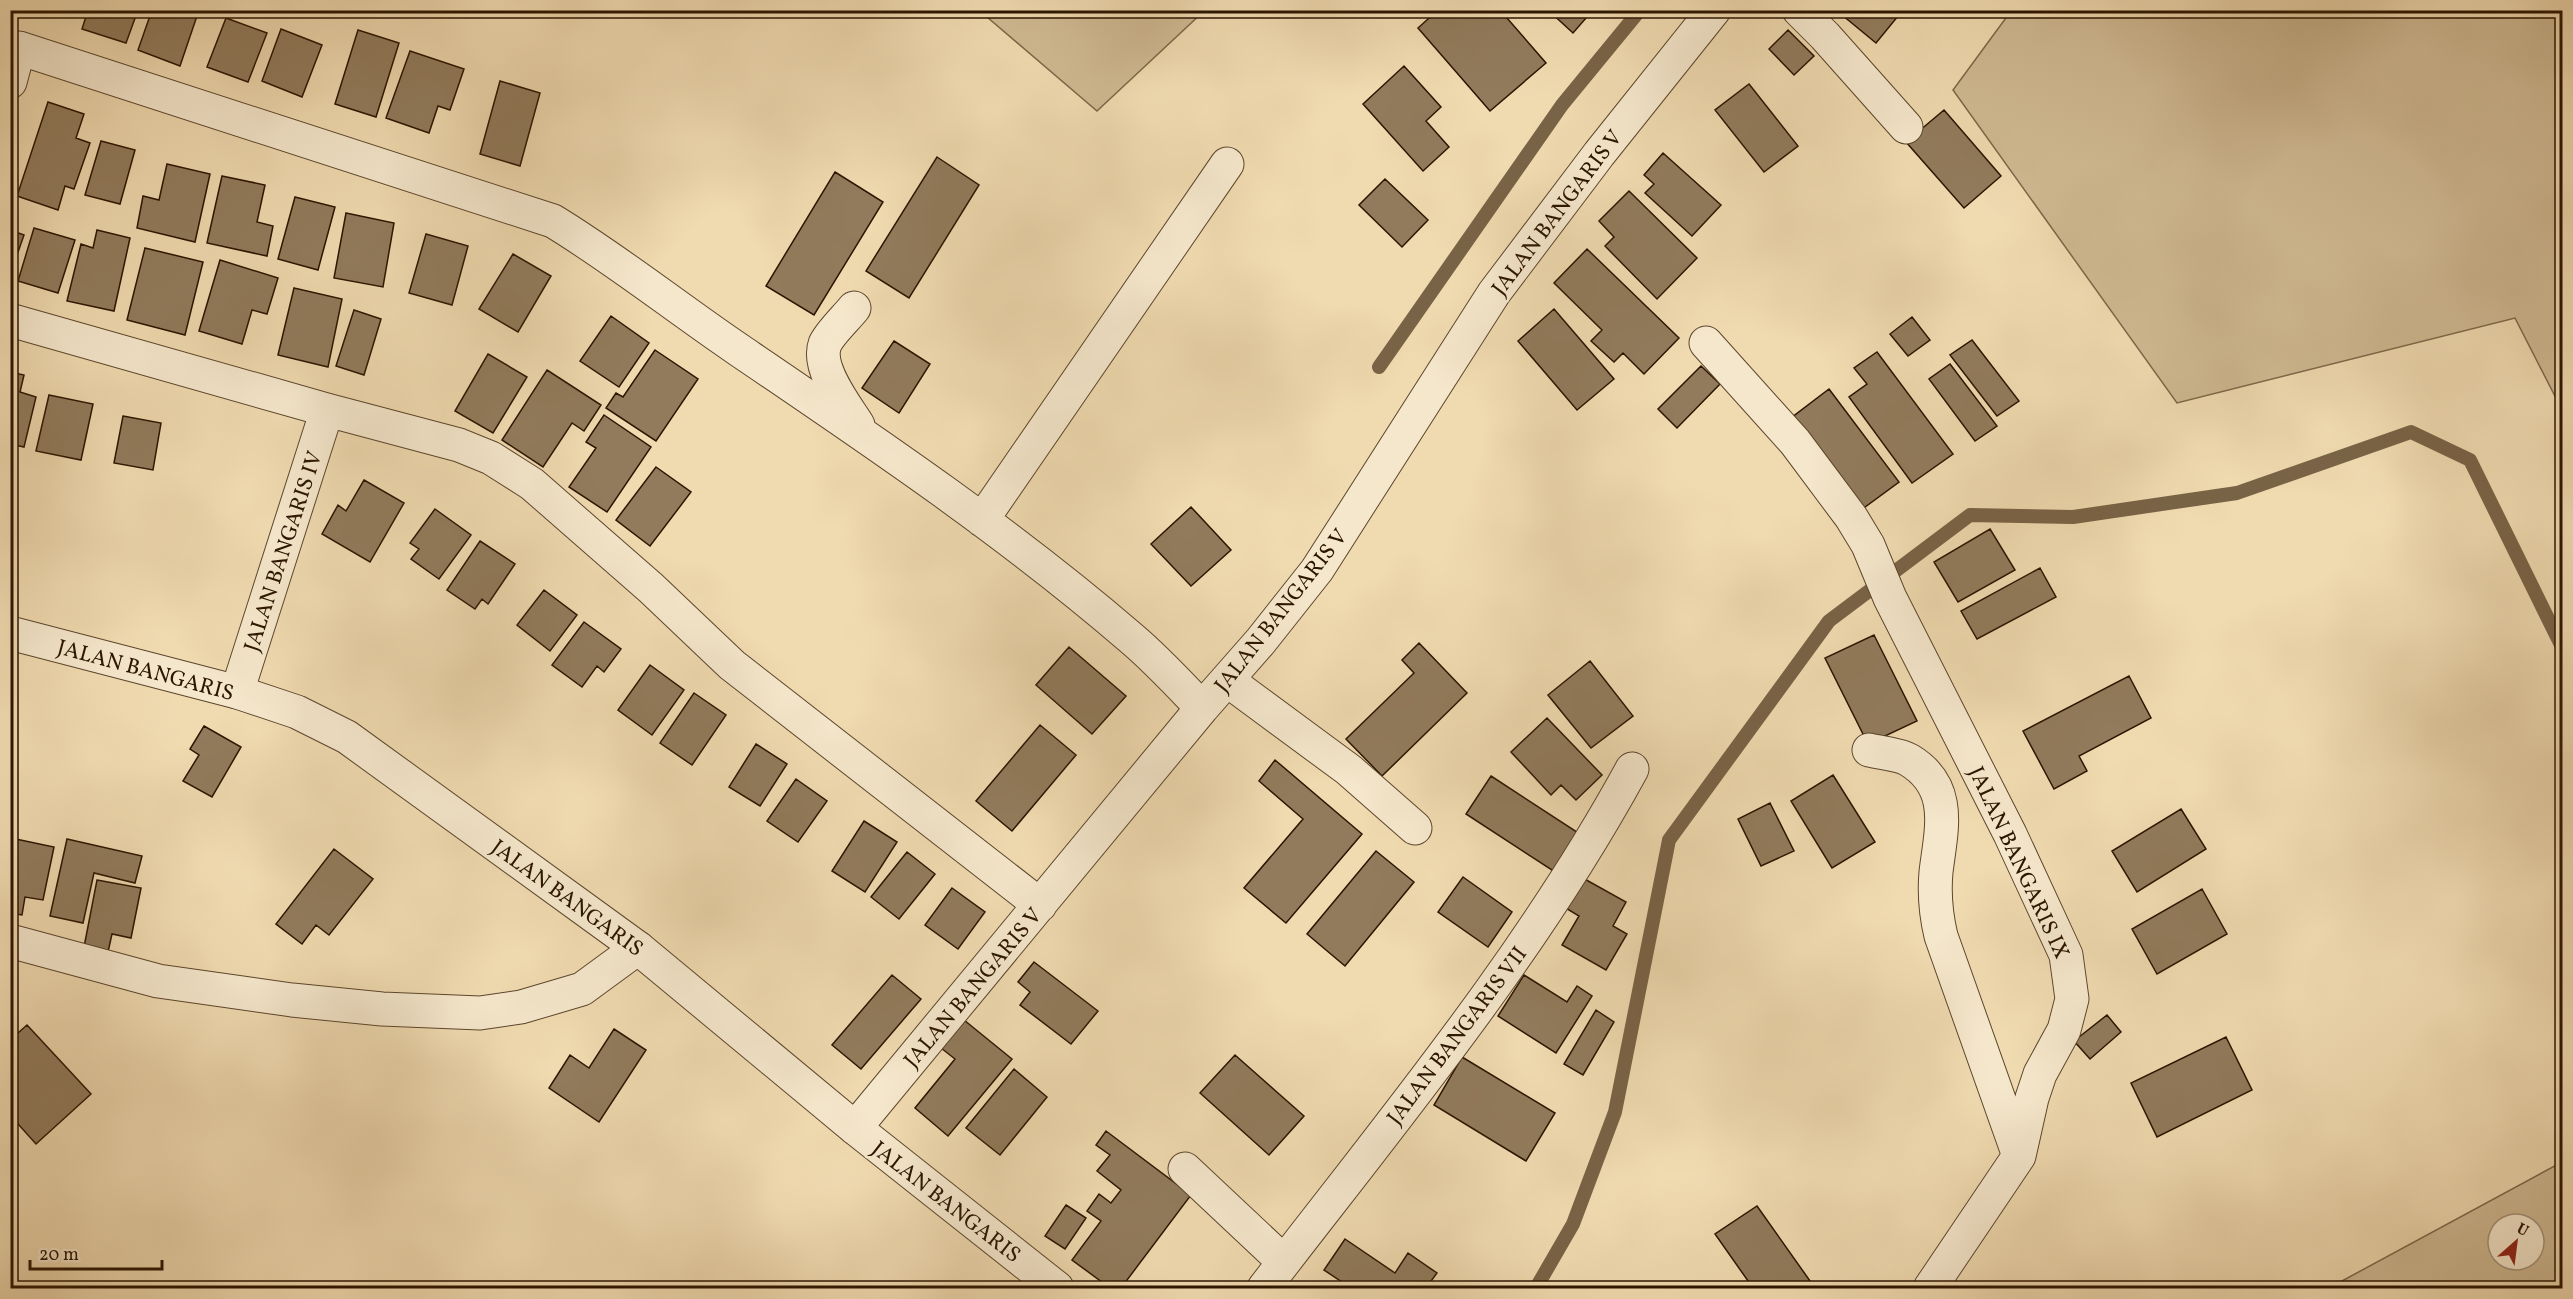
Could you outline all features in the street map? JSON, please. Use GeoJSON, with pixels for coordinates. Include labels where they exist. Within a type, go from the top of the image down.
{"type":"FeatureCollection","features":[{"type":"Feature","properties":{"kind":"street","name":"JALAN BANGARIS V"},"geometry":{"type":"LineString","coordinates":[[855,1128],[1317,570],[1494,292],[1599,154],[1714,10]]}},
{"type":"Feature","properties":{"kind":"street"},"geometry":{"type":"LineString","coordinates":[[1799,10],[1906,127]]}},
{"type":"Feature","properties":{"kind":"street"},"geometry":{"type":"LineString","coordinates":[[10,82],[15,46],[553,220],[592,244],[716,334],[866,436],[982,520],[1132,639],[1203,708]]}},
{"type":"Feature","properties":{"kind":"street"},"geometry":{"type":"LineString","coordinates":[[982,520],[1227,164]]}},
{"type":"Feature","properties":{"kind":"street"},"geometry":{"type":"LineString","coordinates":[[854,308],[825,345],[825,362],[834,388],[866,436]]}},
{"type":"Feature","properties":{"kind":"street"},"geometry":{"type":"LineString","coordinates":[[10,320],[459,445],[491,458],[532,484],[651,588],[732,665],[1040,905]]}},
{"type":"Feature","properties":{"kind":"street","name":"JALAN BANGARIS IX"},"geometry":{"type":"LineString","coordinates":[[1706,343],[1795,442],[1851,517],[1868,545],[1890,598],[2010,834],[2066,955],[2072,999],[2064,1030],[2040,1074],[2019,1156],[1930,1288]]}},
{"type":"Feature","properties":{"kind":"street","name":"JALAN BANGARIS IV"},"geometry":{"type":"LineString","coordinates":[[237,692],[327,410]]}},
{"type":"Feature","properties":{"kind":"street","name":"JALAN BANGARIS"},"geometry":{"type":"LineString","coordinates":[[10,633],[237,692],[297,712],[347,737],[638,948],[855,1128],[1057,1288]]}},
{"type":"Feature","properties":{"kind":"street"},"geometry":{"type":"LineString","coordinates":[[1227,680],[1349,770],[1415,828]]}},
{"type":"Feature","properties":{"kind":"street"},"geometry":{"type":"LineString","coordinates":[[1869,750],[1908,759],[1930,778],[1942,807],[1942,834],[1936,873],[1935,910],[1941,936],[2019,1156]]}},
{"type":"Feature","properties":{"kind":"street","name":"JALAN BANGARIS VII"},"geometry":{"type":"LineString","coordinates":[[1264,1288],[1509,968],[1599,830],[1632,770]]}},
{"type":"Feature","properties":{"kind":"street"},"geometry":{"type":"LineString","coordinates":[[10,941],[158,981],[292,1000],[382,1009],[480,1013],[521,1007],[582,989],[638,948]]}},
{"type":"Feature","properties":{"kind":"street"},"geometry":{"type":"LineString","coordinates":[[1185,1169],[1284,1262]]}},
{"type":"Feature","properties":{"kind":"shaded area"},"geometry":{"type":"Polygon","coordinates":[[[980,11],[1204,11],[1097,111],[980,11]]]}},
{"type":"Feature","properties":{"kind":"shaded area"},"geometry":{"type":"Polygon","coordinates":[[[2011,11],[2562,11],[2562,410],[2515,318],[2177,403],[1953,90],[2011,11]]]}},
{"type":"Feature","properties":{"kind":"shaded area"},"geometry":{"type":"Polygon","coordinates":[[[2562,1162],[2562,1288],[2329,1288],[2562,1162]]]}},
{"type":"Feature","properties":{"kind":"building"},"geometry":{"type":"Polygon","coordinates":[[[88,10],[138,10],[126,43],[82,29],[88,10]]]}},
{"type":"Feature","properties":{"kind":"building"},"geometry":{"type":"Polygon","coordinates":[[[152,10],[199,10],[180,66],[138,50],[152,10]]]}},
{"type":"Feature","properties":{"kind":"building"},"geometry":{"type":"Polygon","coordinates":[[[1399,10],[1411,10],[1404,16],[1399,10]]]}},
{"type":"Feature","properties":{"kind":"building"},"geometry":{"type":"Polygon","coordinates":[[[1438,10],[1500,10],[1546,63],[1490,111],[1418,28],[1438,10]]]}},
{"type":"Feature","properties":{"kind":"building"},"geometry":{"type":"Polygon","coordinates":[[[1548,10],[1593,10],[1573,33],[1548,10]]]}},
{"type":"Feature","properties":{"kind":"building"},"geometry":{"type":"Polygon","coordinates":[[[1836,10],[1903,10],[1876,43],[1836,10]]]}},
{"type":"Feature","properties":{"kind":"building"},"geometry":{"type":"Polygon","coordinates":[[[226,18],[267,33],[248,82],[207,67],[226,18]]]}},
{"type":"Feature","properties":{"kind":"building"},"geometry":{"type":"Polygon","coordinates":[[[281,29],[322,45],[302,97],[262,81],[281,29]]]}},
{"type":"Feature","properties":{"kind":"building"},"geometry":{"type":"Polygon","coordinates":[[[358,30],[399,43],[376,117],[335,104],[358,30]]]}},
{"type":"Feature","properties":{"kind":"building"},"geometry":{"type":"Polygon","coordinates":[[[1788,30],[1814,56],[1794,75],[1769,49],[1788,30]]]}},
{"type":"Feature","properties":{"kind":"building"},"geometry":{"type":"Polygon","coordinates":[[[410,51],[464,69],[450,110],[438,106],[429,133],[386,118],[410,51]]]}},
{"type":"Feature","properties":{"kind":"building"},"geometry":{"type":"Polygon","coordinates":[[[1404,66],[1441,107],[1426,121],[1449,147],[1423,171],[1363,104],[1404,66]]]}},
{"type":"Feature","properties":{"kind":"building"},"geometry":{"type":"Polygon","coordinates":[[[500,81],[540,93],[520,166],[480,154],[500,81]]]}},
{"type":"Feature","properties":{"kind":"building"},"geometry":{"type":"Polygon","coordinates":[[[1749,84],[1798,146],[1764,172],[1715,110],[1749,84]]]}},
{"type":"Feature","properties":{"kind":"building"},"geometry":{"type":"Polygon","coordinates":[[[48,102],[84,114],[76,138],[90,143],[74,189],[65,186],[58,210],[17,196],[48,102]]]}},
{"type":"Feature","properties":{"kind":"building"},"geometry":{"type":"Polygon","coordinates":[[[1944,110],[2001,176],[1964,208],[1906,142],[1944,110]]]}},
{"type":"Feature","properties":{"kind":"building"},"geometry":{"type":"Polygon","coordinates":[[[101,141],[135,150],[120,204],[85,195],[101,141]]]}},
{"type":"Feature","properties":{"kind":"building"},"geometry":{"type":"Polygon","coordinates":[[[1663,153],[1721,205],[1692,236],[1645,193],[1654,184],[1644,175],[1663,153]]]}},
{"type":"Feature","properties":{"kind":"building"},"geometry":{"type":"Polygon","coordinates":[[[937,157],[979,185],[909,298],[866,271],[937,157]]]}},
{"type":"Feature","properties":{"kind":"building"},"geometry":{"type":"Polygon","coordinates":[[[167,164],[210,174],[195,242],[137,228],[143,196],[159,200],[167,164]]]}},
{"type":"Feature","properties":{"kind":"building"},"geometry":{"type":"Polygon","coordinates":[[[835,172],[883,202],[814,315],[766,286],[835,172]]]}},
{"type":"Feature","properties":{"kind":"building"},"geometry":{"type":"Polygon","coordinates":[[[222,176],[265,185],[257,222],[273,226],[267,256],[207,243],[222,176]]]}},
{"type":"Feature","properties":{"kind":"building"},"geometry":{"type":"Polygon","coordinates":[[[1385,179],[1428,220],[1402,247],[1359,205],[1385,179]]]}},
{"type":"Feature","properties":{"kind":"building"},"geometry":{"type":"Polygon","coordinates":[[[1629,191],[1697,258],[1657,299],[1605,246],[1614,237],[1599,221],[1629,191]]]}},
{"type":"Feature","properties":{"kind":"building"},"geometry":{"type":"Polygon","coordinates":[[[295,197],[335,207],[318,270],[278,259],[295,197]]]}},
{"type":"Feature","properties":{"kind":"building"},"geometry":{"type":"Polygon","coordinates":[[[346,213],[394,223],[383,287],[334,278],[346,213]]]}},
{"type":"Feature","properties":{"kind":"building"},"geometry":{"type":"Polygon","coordinates":[[[34,228],[75,240],[58,293],[18,281],[34,228]]]}},
{"type":"Feature","properties":{"kind":"building"},"geometry":{"type":"Polygon","coordinates":[[[10,230],[24,235],[10,275],[10,230]]]}},
{"type":"Feature","properties":{"kind":"building"},"geometry":{"type":"Polygon","coordinates":[[[97,230],[130,238],[114,311],[67,301],[81,244],[93,248],[97,230]]]}},
{"type":"Feature","properties":{"kind":"building"},"geometry":{"type":"Polygon","coordinates":[[[426,234],[468,246],[452,305],[409,293],[426,234]]]}},
{"type":"Feature","properties":{"kind":"building"},"geometry":{"type":"Polygon","coordinates":[[[145,248],[203,262],[185,335],[127,320],[145,248]]]}},
{"type":"Feature","properties":{"kind":"building"},"geometry":{"type":"Polygon","coordinates":[[[1587,249],[1679,338],[1644,374],[1623,353],[1614,362],[1591,341],[1602,330],[1554,283],[1587,249]]]}},
{"type":"Feature","properties":{"kind":"building"},"geometry":{"type":"Polygon","coordinates":[[[513,254],[551,276],[518,332],[479,309],[513,254]]]}},
{"type":"Feature","properties":{"kind":"building"},"geometry":{"type":"Polygon","coordinates":[[[220,260],[278,278],[267,314],[252,310],[242,344],[199,331],[220,260]]]}},
{"type":"Feature","properties":{"kind":"building"},"geometry":{"type":"Polygon","coordinates":[[[294,288],[342,299],[328,367],[278,355],[294,288]]]}},
{"type":"Feature","properties":{"kind":"building"},"geometry":{"type":"Polygon","coordinates":[[[1554,309],[1614,379],[1577,410],[1518,341],[1554,309]]]}},
{"type":"Feature","properties":{"kind":"building"},"geometry":{"type":"Polygon","coordinates":[[[354,310],[381,319],[364,375],[336,366],[354,310]]]}},
{"type":"Feature","properties":{"kind":"building"},"geometry":{"type":"Polygon","coordinates":[[[611,316],[649,343],[619,387],[580,361],[611,316]]]}},
{"type":"Feature","properties":{"kind":"building"},"geometry":{"type":"Polygon","coordinates":[[[1912,317],[1930,340],[1908,356],[1890,334],[1912,317]]]}},
{"type":"Feature","properties":{"kind":"building"},"geometry":{"type":"Polygon","coordinates":[[[1972,340],[2019,401],[1997,416],[1950,355],[1972,340]]]}},
{"type":"Feature","properties":{"kind":"building"},"geometry":{"type":"Polygon","coordinates":[[[894,341],[930,364],[899,413],[862,388],[894,341]]]}},
{"type":"Feature","properties":{"kind":"building"},"geometry":{"type":"Polygon","coordinates":[[[655,350],[698,379],[656,441],[606,408],[616,393],[623,397],[655,350]]]}},
{"type":"Feature","properties":{"kind":"building"},"geometry":{"type":"Polygon","coordinates":[[[1877,352],[1953,454],[1912,483],[1849,397],[1867,384],[1854,368],[1877,352]]]}},
{"type":"Feature","properties":{"kind":"building"},"geometry":{"type":"Polygon","coordinates":[[[488,354],[527,377],[493,433],[455,411],[488,354]]]}},
{"type":"Feature","properties":{"kind":"building"},"geometry":{"type":"Polygon","coordinates":[[[1950,364],[1997,426],[1975,441],[1929,379],[1950,364]]]}},
{"type":"Feature","properties":{"kind":"building"},"geometry":{"type":"Polygon","coordinates":[[[1701,366],[1720,384],[1677,428],[1658,409],[1701,366]]]}},
{"type":"Feature","properties":{"kind":"building"},"geometry":{"type":"Polygon","coordinates":[[[547,370],[601,405],[584,431],[572,423],[543,467],[502,440],[547,370]]]}},
{"type":"Feature","properties":{"kind":"building"},"geometry":{"type":"Polygon","coordinates":[[[10,372],[24,375],[20,392],[36,397],[24,447],[10,444],[10,372]]]}},
{"type":"Feature","properties":{"kind":"building"},"geometry":{"type":"Polygon","coordinates":[[[1829,389],[1899,482],[1861,510],[1791,418],[1829,389]]]}},
{"type":"Feature","properties":{"kind":"building"},"geometry":{"type":"Polygon","coordinates":[[[49,395],[93,404],[81,460],[36,451],[49,395]]]}},
{"type":"Feature","properties":{"kind":"building"},"geometry":{"type":"Polygon","coordinates":[[[604,415],[651,447],[607,512],[569,487],[596,448],[586,442],[604,415]]]}},
{"type":"Feature","properties":{"kind":"building"},"geometry":{"type":"Polygon","coordinates":[[[123,416],[161,423],[153,470],[114,463],[123,416]]]}},
{"type":"Feature","properties":{"kind":"building"},"geometry":{"type":"Polygon","coordinates":[[[656,467],[691,492],[650,546],[616,520],[656,467]]]}},
{"type":"Feature","properties":{"kind":"building"},"geometry":{"type":"Polygon","coordinates":[[[364,480],[404,503],[370,562],[322,534],[338,505],[346,511],[364,480]]]}},
{"type":"Feature","properties":{"kind":"building"},"geometry":{"type":"Polygon","coordinates":[[[1191,507],[1231,550],[1191,586],[1151,544],[1191,507]]]}},
{"type":"Feature","properties":{"kind":"building"},"geometry":{"type":"Polygon","coordinates":[[[435,509],[471,535],[439,579],[411,559],[419,549],[410,543],[435,509]]]}},
{"type":"Feature","properties":{"kind":"building"},"geometry":{"type":"Polygon","coordinates":[[[1990,529],[2015,570],[1958,602],[1934,562],[1990,529]]]}},
{"type":"Feature","properties":{"kind":"building"},"geometry":{"type":"Polygon","coordinates":[[[480,541],[515,564],[488,604],[482,599],[475,609],[447,590],[480,541]]]}},
{"type":"Feature","properties":{"kind":"building"},"geometry":{"type":"Polygon","coordinates":[[[2040,568],[2056,597],[1977,639],[1961,611],[2040,568]]]}},
{"type":"Feature","properties":{"kind":"building"},"geometry":{"type":"Polygon","coordinates":[[[544,590],[577,615],[550,651],[517,625],[544,590]]]}},
{"type":"Feature","properties":{"kind":"building"},"geometry":{"type":"Polygon","coordinates":[[[584,622],[621,649],[604,672],[597,666],[582,687],[552,665],[584,622]]]}},
{"type":"Feature","properties":{"kind":"building"},"geometry":{"type":"Polygon","coordinates":[[[1874,635],[1917,721],[1868,744],[1825,658],[1874,635]]]}},
{"type":"Feature","properties":{"kind":"building"},"geometry":{"type":"Polygon","coordinates":[[[1419,643],[1467,693],[1382,776],[1346,739],[1414,673],[1402,660],[1419,643]]]}},
{"type":"Feature","properties":{"kind":"building"},"geometry":{"type":"Polygon","coordinates":[[[1069,647],[1126,696],[1092,734],[1036,685],[1069,647]]]}},
{"type":"Feature","properties":{"kind":"building"},"geometry":{"type":"Polygon","coordinates":[[[1590,661],[1633,716],[1591,748],[1548,695],[1590,661]]]}},
{"type":"Feature","properties":{"kind":"building"},"geometry":{"type":"Polygon","coordinates":[[[650,665],[684,690],[652,735],[618,710],[650,665]]]}},
{"type":"Feature","properties":{"kind":"building"},"geometry":{"type":"Polygon","coordinates":[[[2129,676],[2151,718],[2079,756],[2087,771],[2054,789],[2023,731],[2129,676]]]}},
{"type":"Feature","properties":{"kind":"building"},"geometry":{"type":"Polygon","coordinates":[[[694,693],[726,715],[692,765],[660,743],[694,693]]]}},
{"type":"Feature","properties":{"kind":"building"},"geometry":{"type":"Polygon","coordinates":[[[1547,718],[1602,775],[1576,800],[1561,785],[1551,795],[1511,752],[1547,718]]]}},
{"type":"Feature","properties":{"kind":"building"},"geometry":{"type":"Polygon","coordinates":[[[1040,725],[1076,755],[1012,831],[976,801],[1040,725]]]}},
{"type":"Feature","properties":{"kind":"building"},"geometry":{"type":"Polygon","coordinates":[[[204,726],[241,747],[212,797],[183,781],[199,755],[190,749],[204,726]]]}},
{"type":"Feature","properties":{"kind":"building"},"geometry":{"type":"Polygon","coordinates":[[[756,744],[787,764],[760,806],[729,787],[756,744]]]}},
{"type":"Feature","properties":{"kind":"building"},"geometry":{"type":"Polygon","coordinates":[[[1275,760],[1362,834],[1286,923],[1244,888],[1303,819],[1259,781],[1275,760]]]}},
{"type":"Feature","properties":{"kind":"building"},"geometry":{"type":"Polygon","coordinates":[[[1833,775],[1875,842],[1832,868],[1791,801],[1833,775]]]}},
{"type":"Feature","properties":{"kind":"building"},"geometry":{"type":"Polygon","coordinates":[[[1491,776],[1583,836],[1558,874],[1466,814],[1491,776]]]}},
{"type":"Feature","properties":{"kind":"building"},"geometry":{"type":"Polygon","coordinates":[[[796,779],[827,801],[798,842],[767,821],[796,779]]]}},
{"type":"Feature","properties":{"kind":"building"},"geometry":{"type":"Polygon","coordinates":[[[1770,803],[1794,851],[1761,866],[1738,819],[1770,803]]]}},
{"type":"Feature","properties":{"kind":"building"},"geometry":{"type":"Polygon","coordinates":[[[2181,809],[2206,849],[2137,892],[2112,851],[2181,809]]]}},
{"type":"Feature","properties":{"kind":"building"},"geometry":{"type":"Polygon","coordinates":[[[864,821],[897,842],[865,892],[832,871],[864,821]]]}},
{"type":"Feature","properties":{"kind":"building"},"geometry":{"type":"Polygon","coordinates":[[[11,838],[54,847],[43,900],[25,897],[22,915],[10,913],[11,838]]]}},
{"type":"Feature","properties":{"kind":"building"},"geometry":{"type":"Polygon","coordinates":[[[67,839],[142,856],[135,883],[94,873],[83,923],[50,916],[67,839]]]}},
{"type":"Feature","properties":{"kind":"building"},"geometry":{"type":"Polygon","coordinates":[[[334,849],[373,879],[329,935],[316,925],[302,944],[276,924],[334,849]]]}},
{"type":"Feature","properties":{"kind":"building"},"geometry":{"type":"Polygon","coordinates":[[[1376,851],[1414,882],[1345,966],[1307,934],[1376,851]]]}},
{"type":"Feature","properties":{"kind":"building"},"geometry":{"type":"Polygon","coordinates":[[[907,852],[935,874],[899,919],[871,897],[907,852]]]}},
{"type":"Feature","properties":{"kind":"building"},"geometry":{"type":"Polygon","coordinates":[[[1463,877],[1512,912],[1488,947],[1438,912],[1463,877]]]}},
{"type":"Feature","properties":{"kind":"building"},"geometry":{"type":"Polygon","coordinates":[[[1581,877],[1626,902],[1613,926],[1627,934],[1606,970],[1562,945],[1579,916],[1564,907],[1581,877]]]}},
{"type":"Feature","properties":{"kind":"building"},"geometry":{"type":"Polygon","coordinates":[[[97,880],[141,888],[131,938],[112,934],[108,952],[84,947],[97,880]]]}},
{"type":"Feature","properties":{"kind":"building"},"geometry":{"type":"Polygon","coordinates":[[[952,888],[985,912],[958,949],[925,925],[952,888]]]}},
{"type":"Feature","properties":{"kind":"building"},"geometry":{"type":"Polygon","coordinates":[[[2202,889],[2227,934],[2157,974],[2132,929],[2202,889]]]}},
{"type":"Feature","properties":{"kind":"building"},"geometry":{"type":"Polygon","coordinates":[[[1034,962],[1098,1011],[1071,1044],[1020,1005],[1030,992],[1018,982],[1034,962]]]}},
{"type":"Feature","properties":{"kind":"building"},"geometry":{"type":"Polygon","coordinates":[[[892,975],[921,999],[861,1069],[832,1045],[892,975]]]}},
{"type":"Feature","properties":{"kind":"building"},"geometry":{"type":"Polygon","coordinates":[[[1524,975],[1567,1002],[1577,986],[1592,996],[1556,1053],[1498,1016],[1524,975]]]}},
{"type":"Feature","properties":{"kind":"building"},"geometry":{"type":"Polygon","coordinates":[[[1596,1010],[1614,1022],[1583,1075],[1564,1064],[1596,1010]]]}},
{"type":"Feature","properties":{"kind":"building"},"geometry":{"type":"Polygon","coordinates":[[[2107,1015],[2121,1032],[2090,1059],[2074,1041],[2107,1015]]]}},
{"type":"Feature","properties":{"kind":"building"},"geometry":{"type":"Polygon","coordinates":[[[964,1020],[1012,1059],[948,1136],[915,1108],[955,1059],[941,1048],[964,1020]]]}},
{"type":"Feature","properties":{"kind":"building"},"geometry":{"type":"Polygon","coordinates":[[[27,1025],[91,1094],[36,1144],[10,1115],[10,1040],[27,1025]]]}},
{"type":"Feature","properties":{"kind":"building"},"geometry":{"type":"Polygon","coordinates":[[[614,1029],[646,1050],[599,1122],[549,1088],[570,1055],[589,1068],[614,1029]]]}},
{"type":"Feature","properties":{"kind":"building"},"geometry":{"type":"Polygon","coordinates":[[[2226,1037],[2252,1090],[2157,1137],[2131,1083],[2226,1037]]]}},
{"type":"Feature","properties":{"kind":"building"},"geometry":{"type":"Polygon","coordinates":[[[1235,1055],[1304,1116],[1269,1155],[1200,1093],[1235,1055]]]}},
{"type":"Feature","properties":{"kind":"building"},"geometry":{"type":"Polygon","coordinates":[[[1462,1057],[1555,1113],[1526,1161],[1434,1105],[1462,1057]]]}},
{"type":"Feature","properties":{"kind":"building"},"geometry":{"type":"Polygon","coordinates":[[[1014,1069],[1047,1097],[1000,1155],[966,1128],[1014,1069]]]}},
{"type":"Feature","properties":{"kind":"building"},"geometry":{"type":"Polygon","coordinates":[[[1106,1131],[1191,1195],[1121,1288],[1110,1288],[1072,1260],[1101,1221],[1087,1211],[1099,1194],[1111,1203],[1121,1190],[1097,1171],[1110,1155],[1096,1145],[1106,1131]]]}},
{"type":"Feature","properties":{"kind":"building"},"geometry":{"type":"Polygon","coordinates":[[[1066,1205],[1086,1218],[1065,1249],[1045,1236],[1066,1205]]]}},
{"type":"Feature","properties":{"kind":"building"},"geometry":{"type":"Polygon","coordinates":[[[1757,1206],[1815,1288],[1753,1288],[1715,1234],[1757,1206]]]}},
{"type":"Feature","properties":{"kind":"building"},"geometry":{"type":"Polygon","coordinates":[[[1345,1239],[1395,1273],[1408,1253],[1437,1273],[1426,1288],[1351,1288],[1324,1270],[1345,1239]]]}},
{"type":"Feature","properties":{"kind":"waterway"},"geometry":{"type":"LineString","coordinates":[[1379,367],[1562,105],[1640,10]]}},
{"type":"Feature","properties":{"kind":"waterway"},"geometry":{"type":"LineString","coordinates":[[1536,1288],[1573,1224],[1615,1112],[1669,840],[1829,621],[1970,515],[2073,517],[2237,493],[2411,432],[2470,460],[2562,647]]}}]}
